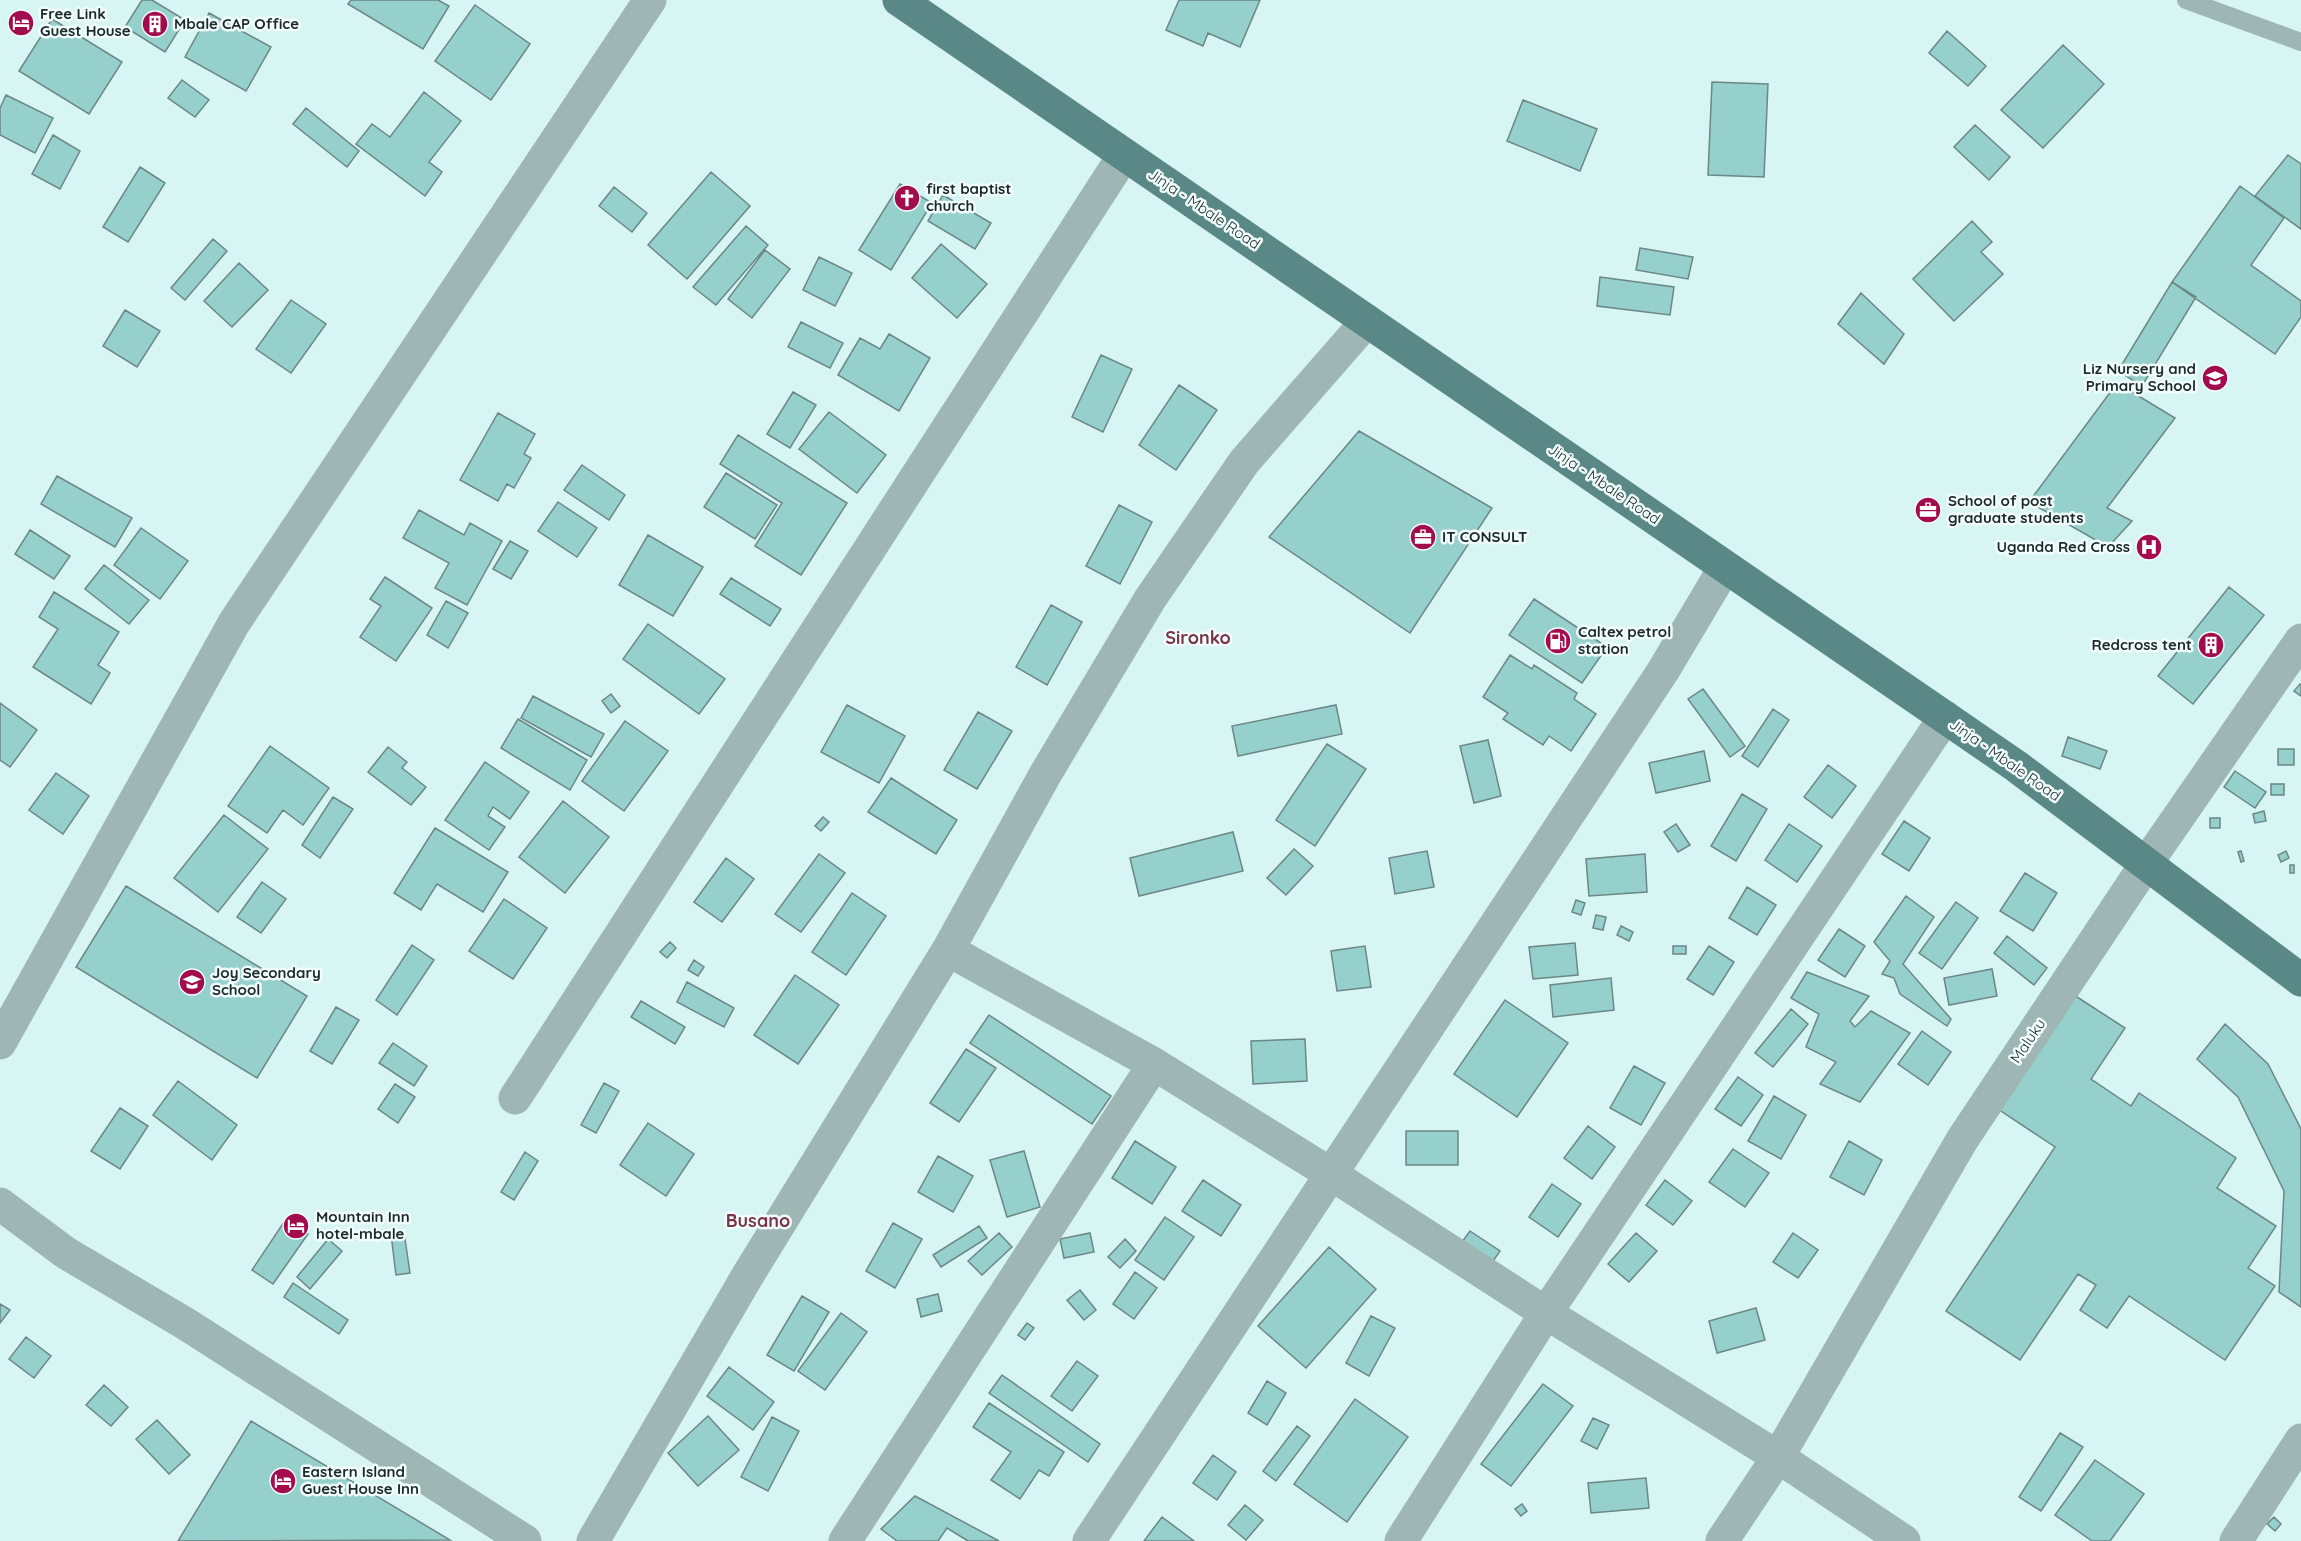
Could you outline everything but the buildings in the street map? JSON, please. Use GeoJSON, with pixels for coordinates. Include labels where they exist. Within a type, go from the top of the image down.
{"type":"FeatureCollection","features":[{"type":"Feature","properties":{"kind":"main road","name":"Jinja - Mbale Road"},"geometry":{"type":"LineString","coordinates":[[898,0],[2016,766],[2301,980]]}},
{"type":"Feature","properties":{"kind":"street"},"geometry":{"type":"LineString","coordinates":[[0,1043],[234,623],[650,0]]}},
{"type":"Feature","properties":{"kind":"street"},"geometry":{"type":"LineString","coordinates":[[515,1098],[1124,155]]}},
{"type":"Feature","properties":{"kind":"street"},"geometry":{"type":"LineString","coordinates":[[593,1541],[748,1275],[948,950],[1046,773],[1150,599],[1244,462],[1367,321]]}},
{"type":"Feature","properties":{"kind":"street"},"geometry":{"type":"LineString","coordinates":[[1089,1541],[1663,671],[1725,567]]}},
{"type":"Feature","properties":{"kind":"street","name":"Maluku"},"geometry":{"type":"LineString","coordinates":[[1722,1541],[1778,1457],[1962,1140],[2146,864],[2301,640]]}},
{"type":"Feature","properties":{"kind":"street"},"geometry":{"type":"LineString","coordinates":[[1401,1541],[1546,1313],[1945,717]]}},
{"type":"Feature","properties":{"kind":"street"},"geometry":{"type":"LineString","coordinates":[[948,950],[1154,1064],[1778,1457],[1904,1541]]}},
{"type":"Feature","properties":{"kind":"street"},"geometry":{"type":"LineString","coordinates":[[845,1541],[1154,1064]]}},
{"type":"Feature","properties":{"kind":"street"},"geometry":{"type":"LineString","coordinates":[[0,1204],[66,1253],[186,1324],[525,1541]]}},
{"type":"Feature","properties":{"kind":"street"},"geometry":{"type":"LineString","coordinates":[[2236,1541],[2301,1440]]}},
{"type":"Feature","properties":{"kind":"lane"},"geometry":{"type":"LineString","coordinates":[[2186,0],[2301,42]]}},
{"type":"Feature","properties":{"kind":"place","name":"Free Link Guest House"},"geometry":{"type":"Point","coordinates":[21,23]}},
{"type":"Feature","properties":{"kind":"place","name":"Mbale CAP Office"},"geometry":{"type":"Point","coordinates":[155,24]}},
{"type":"Feature","properties":{"kind":"place","name":"first baptist church"},"geometry":{"type":"Point","coordinates":[907,198]}},
{"type":"Feature","properties":{"kind":"place","name":"Liz Nursery and Primary School"},"geometry":{"type":"Point","coordinates":[2215,378]}},
{"type":"Feature","properties":{"kind":"place","name":"School of post graduate students"},"geometry":{"type":"Point","coordinates":[1928,510]}},
{"type":"Feature","properties":{"kind":"place","name":"IT CONSULT"},"geometry":{"type":"Point","coordinates":[1423,537]}},
{"type":"Feature","properties":{"kind":"place","name":"Uganda Red Cross"},"geometry":{"type":"Point","coordinates":[2149,547]}},
{"type":"Feature","properties":{"kind":"place","name":"Caltex petrol station"},"geometry":{"type":"Point","coordinates":[1558,641]}},
{"type":"Feature","properties":{"kind":"place","name":"Redcross tent"},"geometry":{"type":"Point","coordinates":[2211,645]}},
{"type":"Feature","properties":{"kind":"place","name":"Joy Secondary School"},"geometry":{"type":"Point","coordinates":[192,982]}},
{"type":"Feature","properties":{"kind":"place","name":"Mountain Inn hotel-mbale"},"geometry":{"type":"Point","coordinates":[296,1226]}},
{"type":"Feature","properties":{"kind":"place","name":"Eastern Island Guest House Inn"},"geometry":{"type":"Point","coordinates":[283,1481]}},
{"type":"Feature","properties":{"kind":"district","name":"Sironko"},"geometry":{"type":"Point","coordinates":[1198,638]}},
{"type":"Feature","properties":{"kind":"district","name":"Busano"},"geometry":{"type":"Point","coordinates":[758,1221]}}]}
